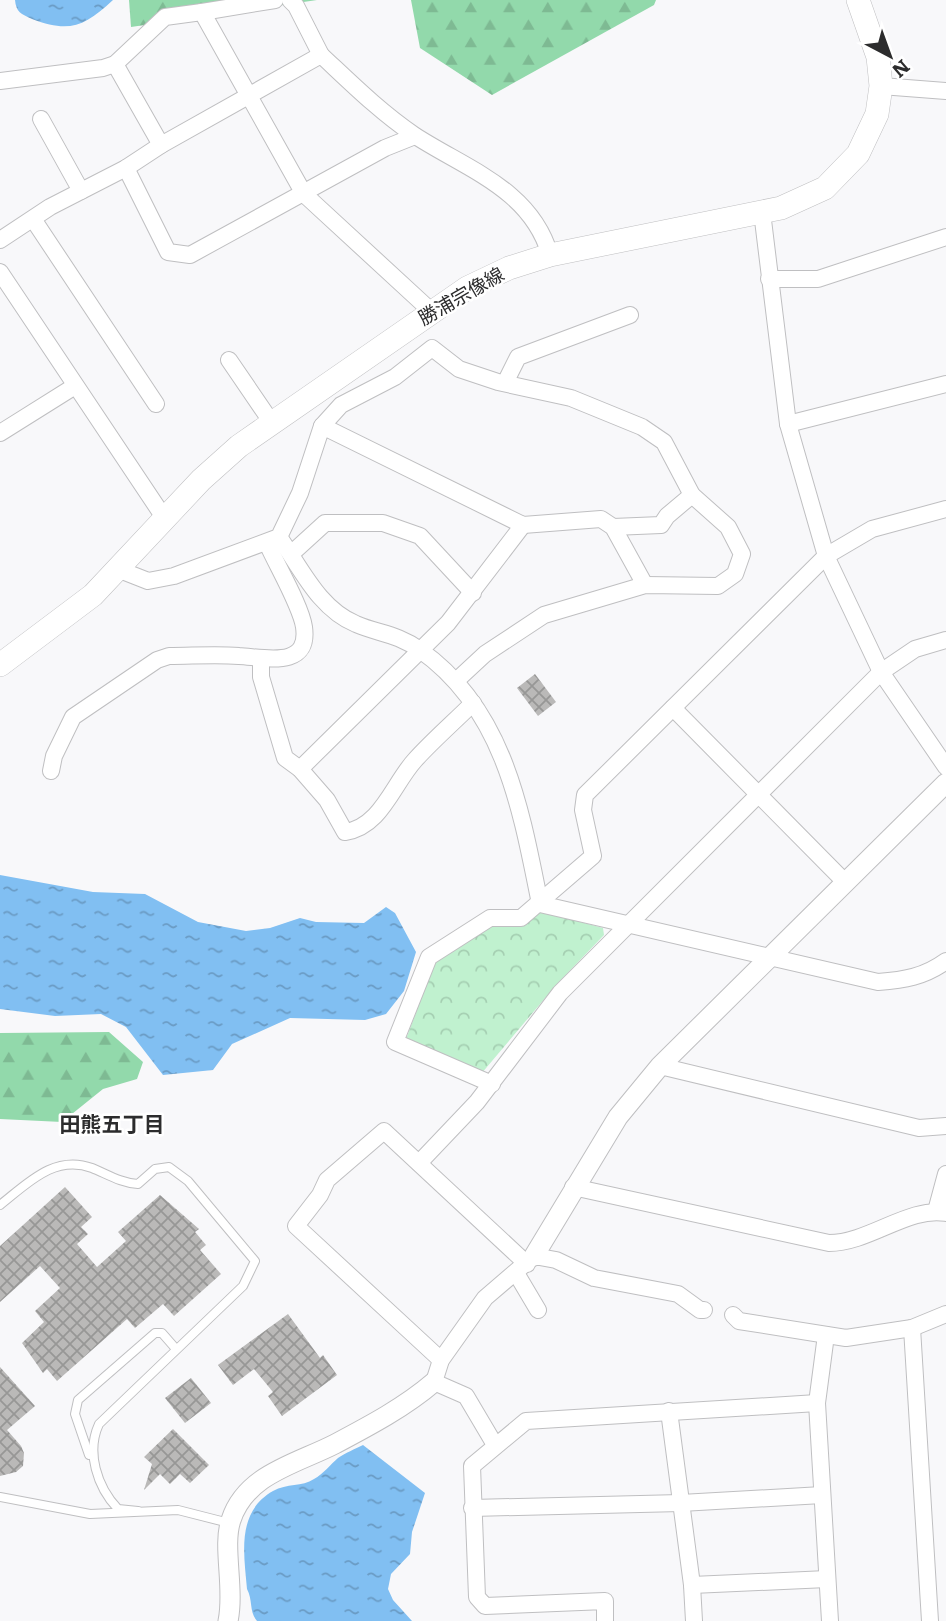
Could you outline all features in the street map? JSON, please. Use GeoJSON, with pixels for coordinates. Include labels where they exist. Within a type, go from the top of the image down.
{"type":"FeatureCollection","features":[{"type":"Feature","properties":{"kind":"main road","name":"勝浦宗像線"},"geometry":{"type":"LineString","coordinates":[[0,665],[63,619],[120,570],[201,480],[272,423],[430,311],[498,273],[550,255],[762,212],[805,199],[843,172],[869,135],[881,86],[878,57],[858,0]]}},
{"type":"Feature","properties":{"kind":"street"},"geometry":{"type":"LineString","coordinates":[[0,81],[65,74],[115,64],[165,17],[275,0]]}},
{"type":"Feature","properties":{"kind":"street"},"geometry":{"type":"LineString","coordinates":[[290,0],[296,6],[321,55],[372,104],[415,136],[514,196],[531,216],[550,255]]}},
{"type":"Feature","properties":{"kind":"street"},"geometry":{"type":"LineString","coordinates":[[202,12],[304,194],[430,311]]}},
{"type":"Feature","properties":{"kind":"street"},"geometry":{"type":"LineString","coordinates":[[0,240],[321,55]]}},
{"type":"Feature","properties":{"kind":"street"},"geometry":{"type":"LineString","coordinates":[[115,64],[161,145]]}},
{"type":"Feature","properties":{"kind":"street"},"geometry":{"type":"LineString","coordinates":[[881,86],[946,91]]}},
{"type":"Feature","properties":{"kind":"street"},"geometry":{"type":"LineString","coordinates":[[41,119],[81,191]]}},
{"type":"Feature","properties":{"kind":"street"},"geometry":{"type":"LineString","coordinates":[[126,168],[168,252],[190,255],[385,148],[415,136]]}},
{"type":"Feature","properties":{"kind":"street"},"geometry":{"type":"LineString","coordinates":[[762,212],[788,424],[826,556],[881,672],[946,767]]}},
{"type":"Feature","properties":{"kind":"street"},"geometry":{"type":"LineString","coordinates":[[33,219],[156,404]]}},
{"type":"Feature","properties":{"kind":"street"},"geometry":{"type":"LineString","coordinates":[[769,279],[818,279],[946,237]]}},
{"type":"Feature","properties":{"kind":"street"},"geometry":{"type":"LineString","coordinates":[[0,272],[165,519]]}},
{"type":"Feature","properties":{"kind":"street"},"geometry":{"type":"LineString","coordinates":[[505,383],[518,357],[630,315]]}},
{"type":"Feature","properties":{"kind":"street"},"geometry":{"type":"LineString","coordinates":[[120,570],[148,581],[273,540],[300,493],[322,426],[341,405],[395,377],[432,348],[459,369],[571,398],[642,427],[664,442],[692,495],[728,527],[742,554],[735,574],[718,586],[645,585],[544,614],[485,654],[457,680]]}},
{"type":"Feature","properties":{"kind":"street"},"geometry":{"type":"LineString","coordinates":[[229,359],[272,423]]}},
{"type":"Feature","properties":{"kind":"street"},"geometry":{"type":"LineString","coordinates":[[788,424],[946,384]]}},
{"type":"Feature","properties":{"kind":"street"},"geometry":{"type":"LineString","coordinates":[[0,433],[75,386]]}},
{"type":"Feature","properties":{"kind":"street"},"geometry":{"type":"LineString","coordinates":[[322,426],[523,524],[601,519],[613,527],[645,585]]}},
{"type":"Feature","properties":{"kind":"street"},"geometry":{"type":"LineString","coordinates":[[613,527],[661,525],[667,516],[692,495]]}},
{"type":"Feature","properties":{"kind":"street"},"geometry":{"type":"LineString","coordinates":[[492,1084],[395,1042],[429,957],[489,918],[521,918],[593,856],[583,810],[585,795],[826,556],[872,529],[946,509]]}},
{"type":"Feature","properties":{"kind":"street"},"geometry":{"type":"LineString","coordinates":[[291,554],[325,523],[383,523],[420,536],[473,593]]}},
{"type":"Feature","properties":{"kind":"street"},"geometry":{"type":"LineString","coordinates":[[300,769],[473,593],[523,524]]}},
{"type":"Feature","properties":{"kind":"street"},"geometry":{"type":"LineString","coordinates":[[273,540],[291,554],[327,607],[356,624],[387,632],[419,649],[457,680],[499,744],[523,818],[540,904]]}},
{"type":"Feature","properties":{"kind":"street"},"geometry":{"type":"LineString","coordinates":[[51,771],[54,756],[73,716],[157,660],[169,656],[286,659],[296,652],[304,640],[304,625],[273,540]]}},
{"type":"Feature","properties":{"kind":"street"},"geometry":{"type":"LineString","coordinates":[[419,1163],[492,1084],[560,993],[758,793],[881,672],[915,649],[946,640]]}},
{"type":"Feature","properties":{"kind":"street"},"geometry":{"type":"LineString","coordinates":[[261,659],[261,677],[285,758],[300,769],[327,800],[345,832],[359,830],[381,808],[413,761],[473,703]]}},
{"type":"Feature","properties":{"kind":"street"},"geometry":{"type":"LineString","coordinates":[[673,708],[845,882]]}},
{"type":"Feature","properties":{"kind":"street"},"geometry":{"type":"LineString","coordinates":[[228,1621],[232,1602],[229,1523],[242,1498],[265,1476],[375,1421],[419,1395],[435,1382],[441,1360],[485,1298],[526,1264],[618,1116],[660,1066],[946,783]]}},
{"type":"Feature","properties":{"kind":"street"},"geometry":{"type":"LineString","coordinates":[[540,904],[878,982],[908,980],[932,971],[946,961]]}},
{"type":"Feature","properties":{"kind":"street"},"geometry":{"type":"LineString","coordinates":[[660,1066],[919,1128],[946,1126]]}},
{"type":"Feature","properties":{"kind":"street"},"geometry":{"type":"LineString","coordinates":[[441,1360],[296,1226],[320,1195],[327,1180],[383,1131],[526,1264],[538,1310]]}},
{"type":"Feature","properties":{"kind":"street"},"geometry":{"type":"LineString","coordinates":[[573,1187],[829,1243],[849,1243],[911,1217],[941,1212],[946,1174]]}},
{"type":"Feature","properties":{"kind":"street"},"geometry":{"type":"LineString","coordinates":[[526,1264],[556,1259],[594,1278],[678,1294],[704,1310]]}},
{"type":"Feature","properties":{"kind":"street"},"geometry":{"type":"LineString","coordinates":[[733,1315],[739,1321],[846,1338],[912,1328],[946,1314]]}},
{"type":"Feature","properties":{"kind":"street"},"geometry":{"type":"LineString","coordinates":[[912,1328],[930,1621]]}},
{"type":"Feature","properties":{"kind":"street"},"geometry":{"type":"LineString","coordinates":[[826,1335],[817,1403],[830,1621]]}},
{"type":"Feature","properties":{"kind":"street"},"geometry":{"type":"LineString","coordinates":[[435,1382],[466,1396],[495,1445]]}},
{"type":"Feature","properties":{"kind":"street"},"geometry":{"type":"LineString","coordinates":[[605,1621],[605,1601],[485,1606],[477,1597],[472,1466],[526,1421],[817,1403]]}},
{"type":"Feature","properties":{"kind":"street"},"geometry":{"type":"LineString","coordinates":[[669,1411],[692,1585],[694,1621]]}},
{"type":"Feature","properties":{"kind":"street"},"geometry":{"type":"LineString","coordinates":[[472,1508],[681,1503],[822,1495]]}},
{"type":"Feature","properties":{"kind":"street"},"geometry":{"type":"LineString","coordinates":[[692,1585],[827,1579]]}},
{"type":"Feature","properties":{"kind":"lane"},"geometry":{"type":"LineString","coordinates":[[0,1205],[50,1168],[77,1164],[128,1184],[138,1184],[161,1167],[179,1171],[255,1261],[243,1286],[99,1424],[91,1449],[103,1491],[118,1509],[138,1511]]}},
{"type":"Feature","properties":{"kind":"lane"},"geometry":{"type":"LineString","coordinates":[[99,1477],[75,1414],[78,1400],[155,1333],[162,1333],[176,1349]]}},
{"type":"Feature","properties":{"kind":"lane"},"geometry":{"type":"LineString","coordinates":[[0,1497],[90,1514],[178,1510],[229,1523]]}},
{"type":"Feature","properties":{"kind":"green space"},"geometry":{"type":"Polygon","coordinates":[[[129,0],[317,0],[131,27],[129,0]]]}},
{"type":"Feature","properties":{"kind":"green space"},"geometry":{"type":"Polygon","coordinates":[[[411,0],[656,0],[654,5],[492,95],[420,48],[411,0]]]}},
{"type":"Feature","properties":{"kind":"green space"},"geometry":{"type":"Polygon","coordinates":[[[544,912],[603,928],[604,935],[557,984],[481,1074],[406,1039],[435,962],[491,925],[544,912]]]}},
{"type":"Feature","properties":{"kind":"green space"},"geometry":{"type":"Polygon","coordinates":[[[109,1032],[143,1062],[137,1079],[103,1089],[62,1122],[0,1119],[0,1033],[109,1032]]]}},
{"type":"Feature","properties":{"kind":"water"},"geometry":{"type":"Polygon","coordinates":[[[15,0],[113,0],[84,22],[56,26],[25,16],[18,10],[15,0]]]}},
{"type":"Feature","properties":{"kind":"water"},"geometry":{"type":"Polygon","coordinates":[[[0,875],[93,892],[145,894],[198,922],[246,931],[270,928],[300,918],[316,922],[364,923],[386,907],[395,913],[416,952],[404,991],[386,1014],[365,1020],[290,1018],[232,1044],[213,1070],[163,1075],[126,1027],[101,1014],[55,1016],[0,1009],[0,875]]]}},
{"type":"Feature","properties":{"kind":"water"},"geometry":{"type":"Polygon","coordinates":[[[363,1445],[425,1493],[412,1532],[410,1554],[391,1574],[388,1589],[393,1600],[412,1621],[257,1621],[247,1589],[244,1548],[253,1510],[273,1491],[309,1481],[338,1458],[363,1445]]]}},
{"type":"Feature","properties":{"kind":"building"},"geometry":{"type":"Polygon","coordinates":[[[535,674],[556,702],[538,716],[517,688],[535,674]]]}},
{"type":"Feature","properties":{"kind":"building"},"geometry":{"type":"Polygon","coordinates":[[[65,1187],[92,1217],[81,1227],[88,1234],[77,1244],[97,1267],[126,1241],[118,1232],[160,1195],[199,1229],[195,1232],[206,1245],[200,1250],[221,1274],[174,1316],[163,1304],[135,1328],[127,1319],[57,1381],[47,1369],[43,1373],[22,1343],[44,1322],[35,1311],[60,1288],[40,1266],[0,1302],[0,1246],[65,1187]]]}},
{"type":"Feature","properties":{"kind":"building"},"geometry":{"type":"Polygon","coordinates":[[[288,1314],[320,1358],[323,1355],[337,1375],[282,1416],[268,1396],[273,1392],[254,1369],[233,1385],[218,1365],[288,1314]]]}},
{"type":"Feature","properties":{"kind":"building"},"geometry":{"type":"Polygon","coordinates":[[[0,1367],[35,1406],[7,1430],[21,1446],[24,1453],[23,1466],[16,1472],[0,1476],[0,1367]]]}},
{"type":"Feature","properties":{"kind":"building"},"geometry":{"type":"Polygon","coordinates":[[[191,1378],[211,1403],[185,1423],[165,1398],[191,1378]]]}},
{"type":"Feature","properties":{"kind":"building"},"geometry":{"type":"Polygon","coordinates":[[[173,1429],[209,1465],[190,1483],[180,1474],[170,1484],[160,1474],[144,1490],[152,1464],[144,1457],[173,1429]]]}},
{"type":"Feature","properties":{"kind":"district","name":"田熊五丁目"},"geometry":{"type":"Point","coordinates":[112,1125]}}]}
